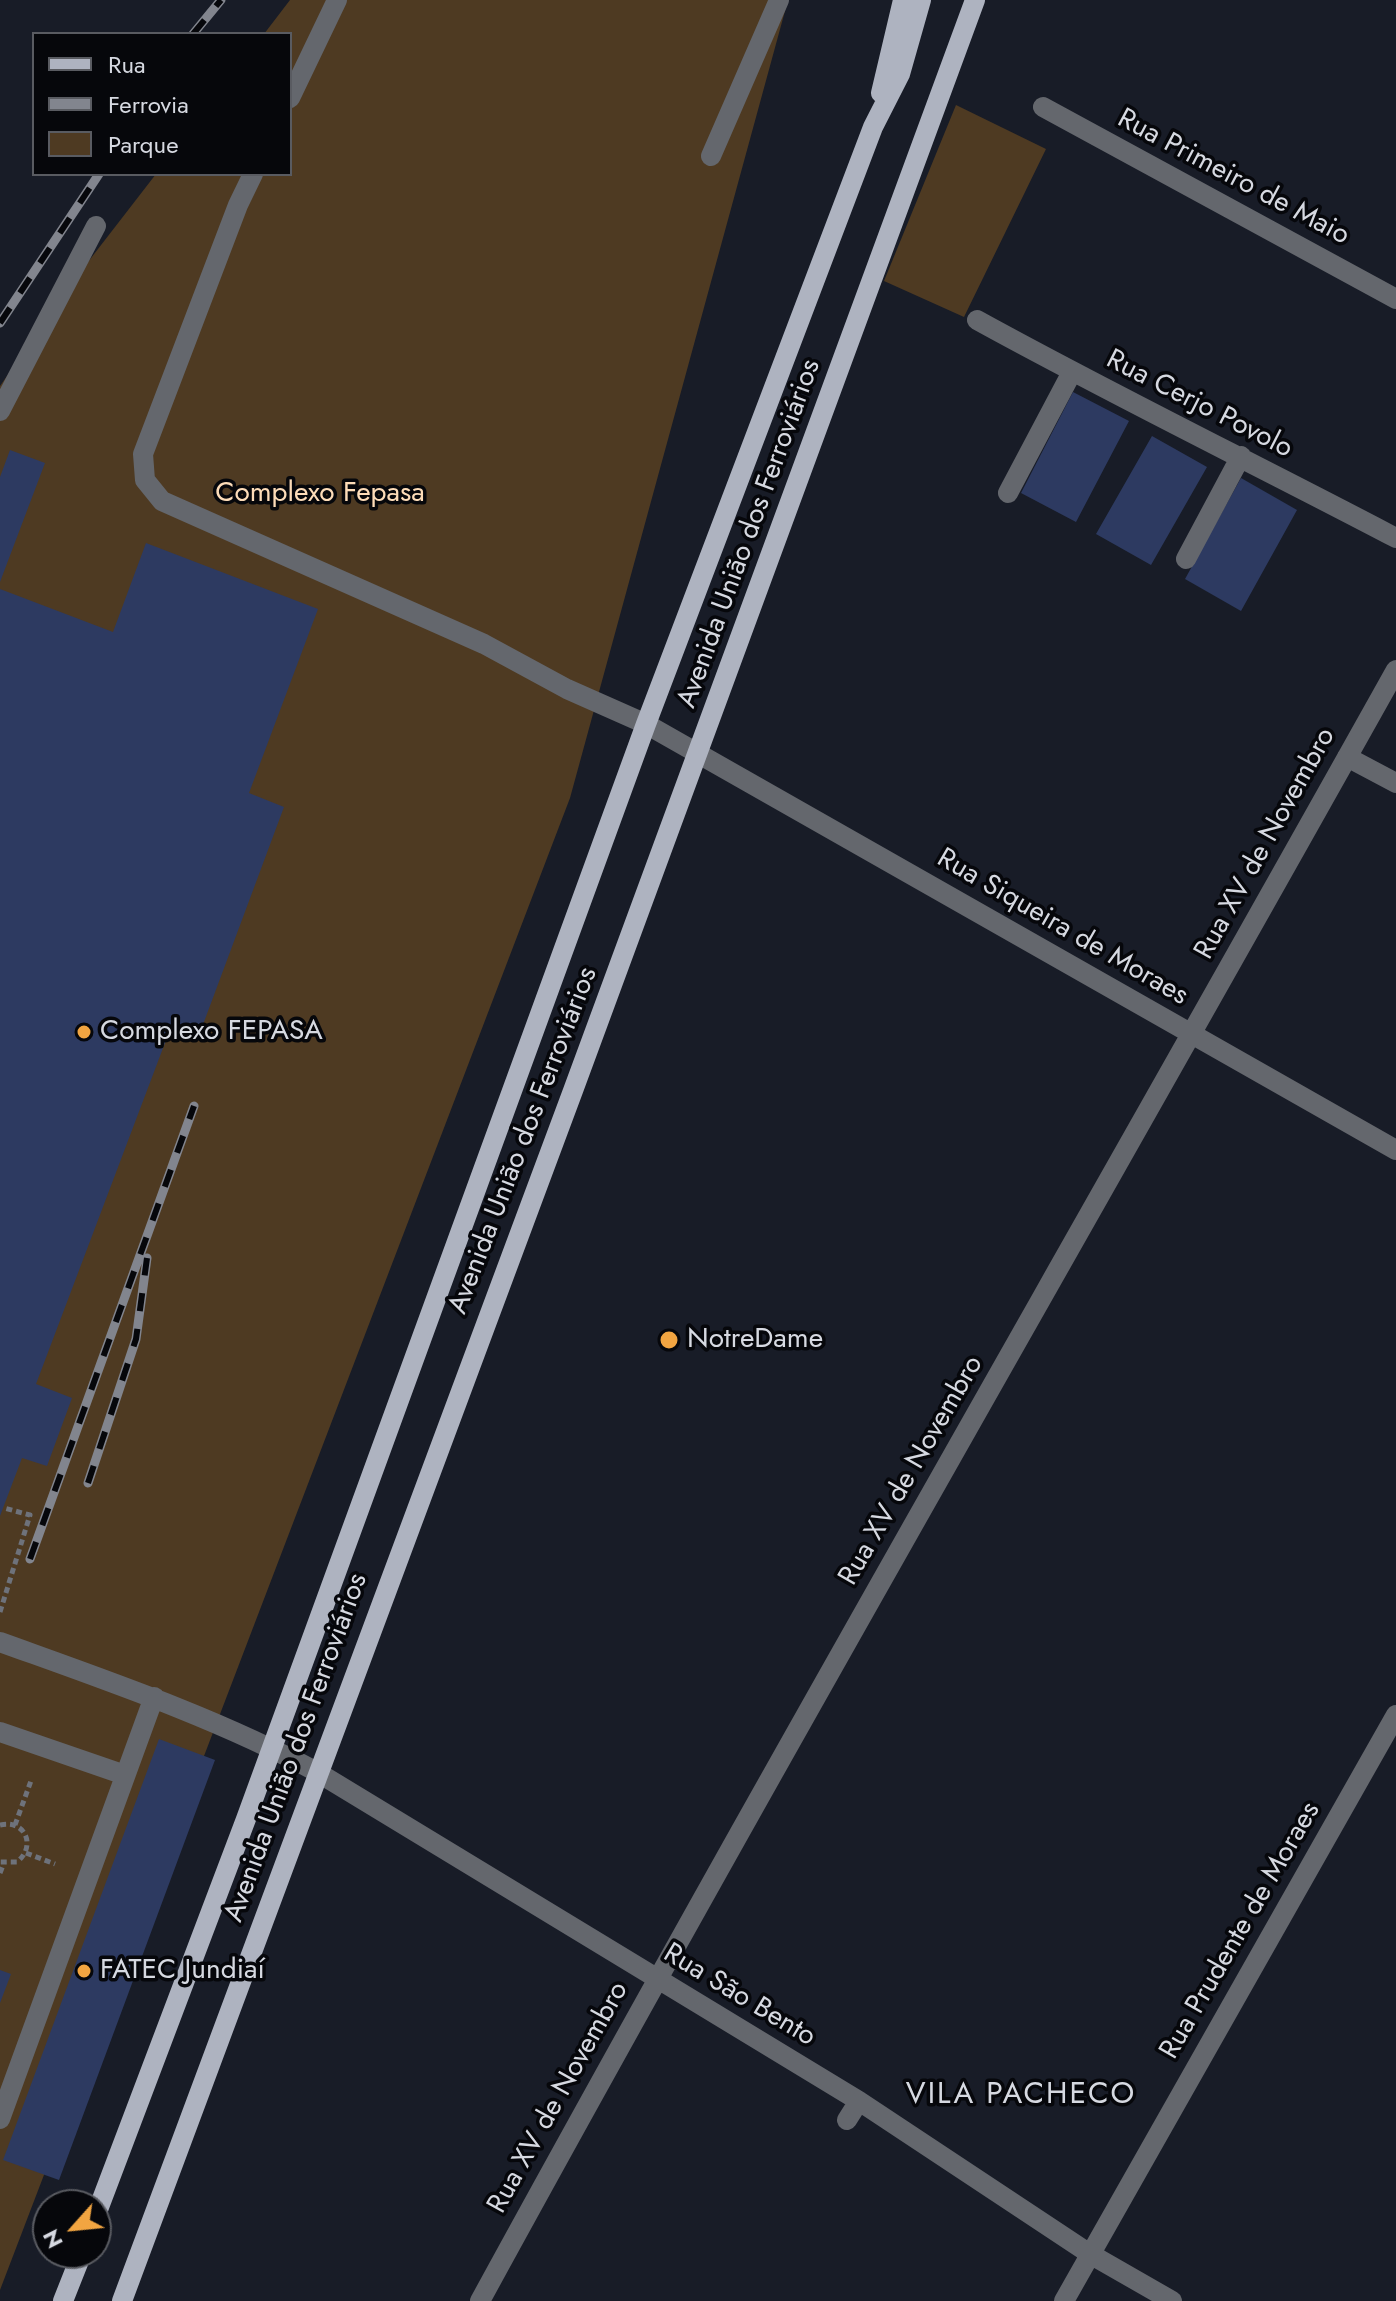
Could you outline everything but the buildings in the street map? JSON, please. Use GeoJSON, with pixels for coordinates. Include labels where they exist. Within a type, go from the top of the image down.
{"type":"FeatureCollection","features":[{"type":"Feature","properties":{"kind":"main road"},"geometry":{"type":"LineString","coordinates":[[873,127],[903,0]]}},
{"type":"Feature","properties":{"kind":"main road","name":"Avenida União dos Ferroviários"},"geometry":{"type":"LineString","coordinates":[[106,2189],[272,1748],[646,724],[873,127],[900,74],[921,0]]}},
{"type":"Feature","properties":{"kind":"main road","name":"Avenida União dos Ferroviários"},"geometry":{"type":"LineString","coordinates":[[122,2301],[317,1772],[700,754],[975,0]]}},
{"type":"Feature","properties":{"kind":"main road"},"geometry":{"type":"LineString","coordinates":[[63,2301],[76,2269]]}},
{"type":"Feature","properties":{"kind":"street"},"geometry":{"type":"LineString","coordinates":[[292,94],[337,0]]}},
{"type":"Feature","properties":{"kind":"street"},"geometry":{"type":"LineString","coordinates":[[711,156],[779,0]]}},
{"type":"Feature","properties":{"kind":"street","name":"Rua Primeiro de Maio"},"geometry":{"type":"LineString","coordinates":[[1043,107],[1396,299]]}},
{"type":"Feature","properties":{"kind":"street","name":"Rua Siqueira de Moraes"},"geometry":{"type":"LineString","coordinates":[[252,176],[238,205],[143,454],[145,480],[162,501],[484,644],[567,689],[646,724],[1396,1150]]}},
{"type":"Feature","properties":{"kind":"street"},"geometry":{"type":"LineString","coordinates":[[0,411],[96,226]]}},
{"type":"Feature","properties":{"kind":"street","name":"Rua Cerjo Povolo"},"geometry":{"type":"LineString","coordinates":[[977,320],[1396,538]]}},
{"type":"Feature","properties":{"kind":"street"},"geometry":{"type":"LineString","coordinates":[[1008,493],[1072,372]]}},
{"type":"Feature","properties":{"kind":"street"},"geometry":{"type":"LineString","coordinates":[[1186,559],[1241,456]]}},
{"type":"Feature","properties":{"kind":"street","name":"Rua XV de Novembro"},"geometry":{"type":"LineString","coordinates":[[480,2301],[656,1979],[1396,670]]}},
{"type":"Feature","properties":{"kind":"street"},"geometry":{"type":"LineString","coordinates":[[1347,757],[1396,783]]}},
{"type":"Feature","properties":{"kind":"street","name":"Rua São Bento"},"geometry":{"type":"LineString","coordinates":[[0,1642],[154,1697],[272,1748],[317,1772],[859,2101],[1090,2254],[1172,2301]]}},
{"type":"Feature","properties":{"kind":"street"},"geometry":{"type":"LineString","coordinates":[[0,2119],[154,1697]]}},
{"type":"Feature","properties":{"kind":"street","name":"Rua Prudente de Moraes"},"geometry":{"type":"LineString","coordinates":[[1064,2301],[1396,1715]]}},
{"type":"Feature","properties":{"kind":"street"},"geometry":{"type":"LineString","coordinates":[[0,1732],[125,1775]]}},
{"type":"Feature","properties":{"kind":"street"},"geometry":{"type":"LineString","coordinates":[[847,2120],[859,2101]]}},
{"type":"Feature","properties":{"kind":"path"},"geometry":{"type":"LineString","coordinates":[[0,1612],[30,1515],[4,1508]]}},
{"type":"Feature","properties":{"kind":"path"},"geometry":{"type":"LineString","coordinates":[[15,1825],[32,1778]]}},
{"type":"Feature","properties":{"kind":"path"},"geometry":{"type":"LineString","coordinates":[[0,1825],[15,1825],[28,1839],[26,1853],[17,1862],[2,1863],[0,1873]]}},
{"type":"Feature","properties":{"kind":"path"},"geometry":{"type":"LineString","coordinates":[[26,1853],[55,1864]]}},
{"type":"Feature","properties":{"kind":"green space","name":"Complexo Fepasa"},"geometry":{"type":"Polygon","coordinates":[[[290,0],[788,0],[570,798],[39,2189],[32,2189],[32,2206],[0,2290],[0,386],[74,280],[154,176],[292,176],[292,32],[266,32],[290,0]]]}},
{"type":"Feature","properties":{"kind":"green space"},"geometry":{"type":"Polygon","coordinates":[[[956,105],[1046,149],[964,317],[884,281],[956,105]]]}},
{"type":"Feature","properties":{"kind":"railway"},"geometry":{"type":"LineString","coordinates":[[195,32],[221,0]]}},
{"type":"Feature","properties":{"kind":"railway"},"geometry":{"type":"LineString","coordinates":[[0,323],[98,176]]}},
{"type":"Feature","properties":{"kind":"railway"},"geometry":{"type":"LineString","coordinates":[[30,1559],[194,1106]]}},
{"type":"Feature","properties":{"kind":"railway"},"geometry":{"type":"LineString","coordinates":[[88,1483],[136,1339],[147,1258]]}},
{"type":"Feature","properties":{"kind":"place","name":"Complexo FEPASA"},"geometry":{"type":"Point","coordinates":[84,1032]}},
{"type":"Feature","properties":{"kind":"place","name":"NotreDame"},"geometry":{"type":"Point","coordinates":[669,1340]}},
{"type":"Feature","properties":{"kind":"place","name":"FATEC Jundiaí"},"geometry":{"type":"Point","coordinates":[84,1971]}},
{"type":"Feature","properties":{"kind":"district","name":"VILA PACHECO"},"geometry":{"type":"Point","coordinates":[1021,2096]}}]}
